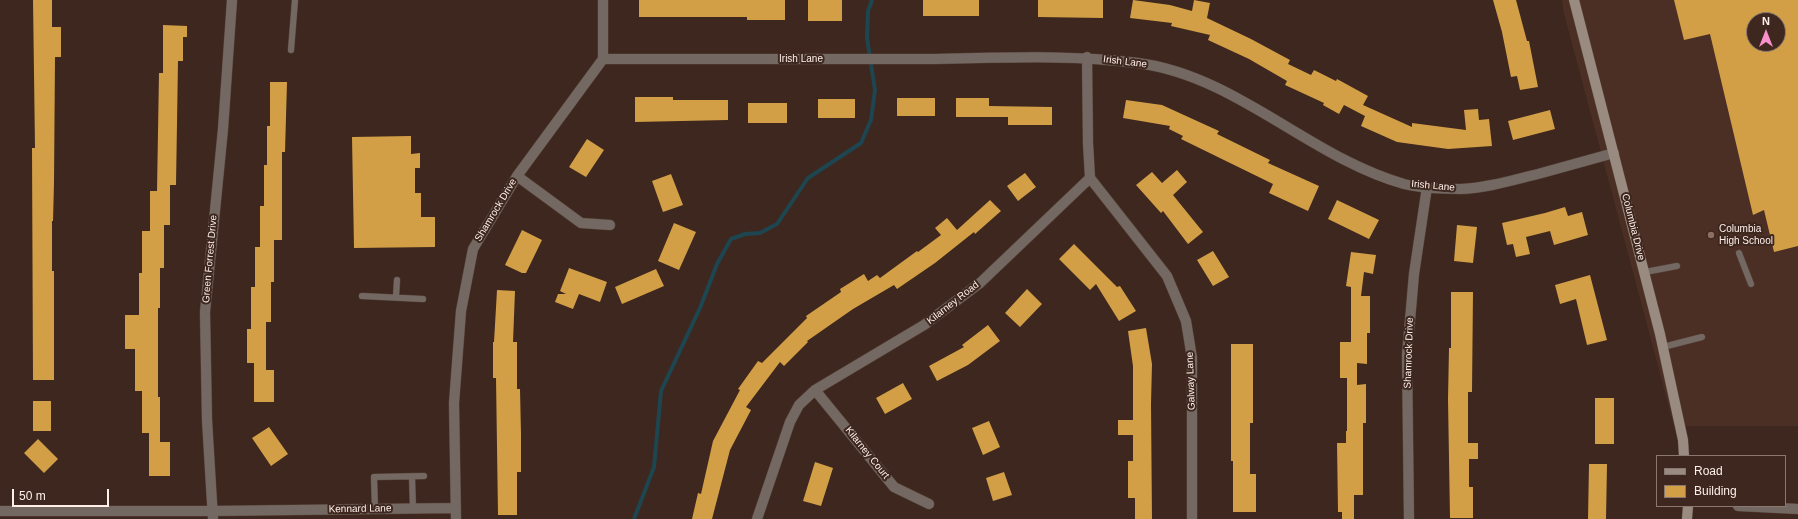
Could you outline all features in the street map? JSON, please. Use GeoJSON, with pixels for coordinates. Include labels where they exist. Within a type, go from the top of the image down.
{"type":"FeatureCollection","features":[{"type":"Feature","properties":{"kind":"main road","name":"Columbia Drive"},"geometry":{"type":"LineString","coordinates":[[1574,0],[1645,272],[1683,440],[1684,455]]}},
{"type":"Feature","properties":{"kind":"main road"},"geometry":{"type":"LineString","coordinates":[[1687,519],[1688,507]]}},
{"type":"Feature","properties":{"kind":"street","name":"Green Forrest Drive"},"geometry":{"type":"LineString","coordinates":[[213,515],[207,420],[205,312],[223,129],[232,0]]}},
{"type":"Feature","properties":{"kind":"street"},"geometry":{"type":"LineString","coordinates":[[603,0],[603,59]]}},
{"type":"Feature","properties":{"kind":"street"},"geometry":{"type":"LineString","coordinates":[[1087,57],[1090,178]]}},
{"type":"Feature","properties":{"kind":"street","name":"Irish Lane"},"geometry":{"type":"LineString","coordinates":[[603,59],[776,60],[1087,57],[1140,63],[1168,68],[1199,79],[1243,101],[1352,164],[1404,184],[1426,187],[1462,189],[1501,184],[1614,153]]}},
{"type":"Feature","properties":{"kind":"street","name":"Shamrock Drive"},"geometry":{"type":"LineString","coordinates":[[456,519],[454,403],[461,310],[473,249],[517,176],[603,59]]}},
{"type":"Feature","properties":{"kind":"street"},"geometry":{"type":"LineString","coordinates":[[517,176],[581,223],[610,224]]}},
{"type":"Feature","properties":{"kind":"street","name":"Kilarney Road"},"geometry":{"type":"LineString","coordinates":[[757,519],[790,422],[799,405],[815,390],[924,325],[980,283],[1090,178]]}},
{"type":"Feature","properties":{"kind":"street","name":"Galway Lane"},"geometry":{"type":"LineString","coordinates":[[1090,178],[1167,276],[1186,322],[1192,358],[1192,519]]}},
{"type":"Feature","properties":{"kind":"street","name":"Shamrock Drive"},"geometry":{"type":"LineString","coordinates":[[1409,519],[1407,355],[1414,274],[1426,187]]}},
{"type":"Feature","properties":{"kind":"street","name":"Kilarney Court"},"geometry":{"type":"LineString","coordinates":[[815,390],[894,487],[929,504]]}},
{"type":"Feature","properties":{"kind":"street"},"geometry":{"type":"LineString","coordinates":[[1758,507],[1798,509]]}},
{"type":"Feature","properties":{"kind":"street","name":"Kennard Lane"},"geometry":{"type":"LineString","coordinates":[[0,511],[213,515],[375,509],[456,508]]}},
{"type":"Feature","properties":{"kind":"lane"},"geometry":{"type":"LineString","coordinates":[[291,50],[296,0]]}},
{"type":"Feature","properties":{"kind":"lane"},"geometry":{"type":"LineString","coordinates":[[1739,253],[1751,284]]}},
{"type":"Feature","properties":{"kind":"lane"},"geometry":{"type":"LineString","coordinates":[[1645,272],[1677,266]]}},
{"type":"Feature","properties":{"kind":"lane"},"geometry":{"type":"LineString","coordinates":[[396,280],[396,297]]}},
{"type":"Feature","properties":{"kind":"lane"},"geometry":{"type":"LineString","coordinates":[[362,296],[424,299]]}},
{"type":"Feature","properties":{"kind":"lane"},"geometry":{"type":"LineString","coordinates":[[1663,347],[1702,337]]}},
{"type":"Feature","properties":{"kind":"lane"},"geometry":{"type":"LineString","coordinates":[[375,509],[374,476],[424,476]]}},
{"type":"Feature","properties":{"kind":"lane"},"geometry":{"type":"LineString","coordinates":[[412,476],[412,509]]}},
{"type":"Feature","properties":{"kind":"shaded area","name":"Columbia High School"},"geometry":{"type":"Polygon","coordinates":[[[1562,0],[1798,0],[1798,426],[1674,426],[1563,10],[1562,0]]]}},
{"type":"Feature","properties":{"kind":"building"},"geometry":{"type":"Polygon","coordinates":[[[33,0],[52,0],[52,27],[61,27],[61,57],[55,57],[54,183],[52,221],[52,271],[54,271],[54,380],[33,380],[32,148],[35,148],[33,0]]]}},
{"type":"Feature","properties":{"kind":"building"},"geometry":{"type":"Polygon","coordinates":[[[639,0],[785,0],[785,20],[747,20],[747,17],[639,17],[639,0]]]}},
{"type":"Feature","properties":{"kind":"building"},"geometry":{"type":"Polygon","coordinates":[[[808,0],[842,0],[842,21],[808,21],[808,0]]]}},
{"type":"Feature","properties":{"kind":"building"},"geometry":{"type":"Polygon","coordinates":[[[923,0],[979,0],[979,16],[923,16],[923,0]]]}},
{"type":"Feature","properties":{"kind":"building"},"geometry":{"type":"Polygon","coordinates":[[[1038,0],[1103,0],[1103,18],[1038,17],[1038,0]]]}},
{"type":"Feature","properties":{"kind":"building"},"geometry":{"type":"Polygon","coordinates":[[[1133,0],[1170,5],[1192,11],[1194,0],[1210,3],[1207,18],[1290,60],[1288,64],[1311,75],[1314,70],[1336,81],[1337,79],[1368,96],[1363,105],[1412,127],[1412,123],[1466,130],[1464,110],[1478,109],[1479,120],[1489,119],[1492,146],[1448,149],[1397,142],[1361,126],[1365,116],[1344,105],[1339,114],[1323,105],[1324,103],[1285,85],[1287,81],[1249,59],[1208,40],[1210,35],[1171,26],[1172,23],[1130,18],[1133,0]]]}},
{"type":"Feature","properties":{"kind":"building"},"geometry":{"type":"Polygon","coordinates":[[[1493,0],[1516,0],[1527,41],[1529,41],[1538,87],[1520,90],[1517,76],[1511,77],[1502,32],[1493,0]]]}},
{"type":"Feature","properties":{"kind":"building"},"geometry":{"type":"Polygon","coordinates":[[[1674,0],[1798,0],[1798,246],[1774,252],[1764,210],[1753,215],[1710,34],[1684,40],[1674,0]]]}},
{"type":"Feature","properties":{"kind":"building"},"geometry":{"type":"Polygon","coordinates":[[[163,25],[187,26],[187,37],[183,37],[183,61],[178,61],[176,185],[170,185],[170,225],[164,225],[164,268],[160,268],[160,308],[158,308],[158,397],[160,397],[160,442],[170,442],[170,476],[149,476],[149,433],[142,433],[142,391],[135,391],[135,349],[125,349],[125,315],[139,315],[139,273],[142,273],[142,231],[150,231],[150,191],[157,191],[159,73],[163,73],[163,25]]]}},
{"type":"Feature","properties":{"kind":"building"},"geometry":{"type":"Polygon","coordinates":[[[270,82],[287,82],[285,152],[282,152],[282,240],[274,240],[274,282],[271,282],[271,322],[266,322],[266,370],[274,370],[274,402],[254,402],[254,363],[247,363],[247,329],[251,329],[251,287],[255,287],[255,247],[260,247],[260,206],[264,206],[264,165],[267,165],[267,126],[270,126],[270,82]]]}},
{"type":"Feature","properties":{"kind":"building"},"geometry":{"type":"Polygon","coordinates":[[[635,97],[673,97],[673,100],[728,100],[728,120],[635,122],[635,97]]]}},
{"type":"Feature","properties":{"kind":"building"},"geometry":{"type":"Polygon","coordinates":[[[897,98],[935,98],[935,116],[897,116],[897,98]]]}},
{"type":"Feature","properties":{"kind":"building"},"geometry":{"type":"Polygon","coordinates":[[[956,98],[989,98],[989,106],[1052,107],[1052,125],[1008,125],[1008,117],[956,117],[956,98]]]}},
{"type":"Feature","properties":{"kind":"building"},"geometry":{"type":"Polygon","coordinates":[[[818,99],[855,99],[855,118],[818,118],[818,99]]]}},
{"type":"Feature","properties":{"kind":"building"},"geometry":{"type":"Polygon","coordinates":[[[1126,100],[1162,105],[1219,131],[1217,134],[1270,160],[1268,163],[1319,186],[1308,211],[1269,193],[1273,184],[1181,139],[1183,136],[1169,129],[1170,126],[1123,118],[1126,100]]]}},
{"type":"Feature","properties":{"kind":"building"},"geometry":{"type":"Polygon","coordinates":[[[748,103],[787,103],[787,123],[748,123],[748,103]]]}},
{"type":"Feature","properties":{"kind":"building"},"geometry":{"type":"Polygon","coordinates":[[[1550,110],[1555,129],[1513,140],[1508,121],[1550,110]]]}},
{"type":"Feature","properties":{"kind":"building"},"geometry":{"type":"Polygon","coordinates":[[[411,136],[411,154],[420,153],[420,168],[415,168],[415,193],[421,193],[421,217],[435,217],[435,247],[354,248],[352,137],[411,136]]]}},
{"type":"Feature","properties":{"kind":"building"},"geometry":{"type":"Polygon","coordinates":[[[587,139],[604,150],[586,177],[569,167],[587,139]]]}},
{"type":"Feature","properties":{"kind":"building"},"geometry":{"type":"Polygon","coordinates":[[[1177,170],[1187,182],[1173,195],[1203,232],[1188,244],[1163,211],[1161,213],[1136,185],[1152,172],[1162,183],[1177,170]]]}},
{"type":"Feature","properties":{"kind":"building"},"geometry":{"type":"Polygon","coordinates":[[[1025,173],[1036,187],[1018,201],[1007,186],[1025,173]]]}},
{"type":"Feature","properties":{"kind":"building"},"geometry":{"type":"Polygon","coordinates":[[[671,174],[683,205],[663,212],[652,181],[671,174]]]}},
{"type":"Feature","properties":{"kind":"building"},"geometry":{"type":"Polygon","coordinates":[[[990,200],[1001,211],[975,234],[974,232],[935,263],[897,289],[894,285],[853,309],[807,341],[808,342],[784,366],[780,362],[746,407],[751,410],[730,450],[712,519],[692,519],[698,493],[701,494],[713,441],[740,390],[738,389],[758,361],[762,363],[807,318],[806,316],[841,292],[840,289],[864,274],[868,281],[877,275],[880,278],[941,235],[935,228],[947,218],[957,230],[990,200]]]}},
{"type":"Feature","properties":{"kind":"building"},"geometry":{"type":"Polygon","coordinates":[[[1337,200],[1379,220],[1369,239],[1328,219],[1337,200]]]}},
{"type":"Feature","properties":{"kind":"building"},"geometry":{"type":"Polygon","coordinates":[[[1565,207],[1568,216],[1582,212],[1588,235],[1554,245],[1550,231],[1526,237],[1530,254],[1516,257],[1513,244],[1507,245],[1502,223],[1565,207]]]}},
{"type":"Feature","properties":{"kind":"building"},"geometry":{"type":"Polygon","coordinates":[[[674,223],[696,232],[679,270],[658,261],[674,223]]]}},
{"type":"Feature","properties":{"kind":"building"},"geometry":{"type":"Polygon","coordinates":[[[1457,225],[1477,227],[1473,263],[1454,261],[1457,225]]]}},
{"type":"Feature","properties":{"kind":"building"},"geometry":{"type":"Polygon","coordinates":[[[522,230],[542,240],[526,273],[522,273],[505,265],[522,230]]]}},
{"type":"Feature","properties":{"kind":"building"},"geometry":{"type":"Polygon","coordinates":[[[1074,244],[1117,287],[1120,286],[1136,311],[1119,321],[1096,284],[1090,290],[1059,259],[1074,244]]]}},
{"type":"Feature","properties":{"kind":"building"},"geometry":{"type":"Polygon","coordinates":[[[1213,251],[1229,277],[1213,286],[1197,260],[1213,251]]]}},
{"type":"Feature","properties":{"kind":"building"},"geometry":{"type":"Polygon","coordinates":[[[1351,252],[1376,255],[1373,274],[1364,272],[1361,296],[1370,296],[1370,333],[1367,333],[1367,364],[1357,363],[1357,385],[1366,384],[1366,423],[1363,423],[1363,495],[1354,495],[1354,519],[1342,519],[1342,512],[1338,512],[1337,443],[1346,443],[1347,378],[1340,378],[1340,342],[1351,342],[1351,287],[1346,286],[1351,252]]]}},
{"type":"Feature","properties":{"kind":"building"},"geometry":{"type":"Polygon","coordinates":[[[569,268],[607,282],[600,302],[579,294],[573,309],[555,302],[558,294],[566,294],[560,291],[569,268]]]}},
{"type":"Feature","properties":{"kind":"building"},"geometry":{"type":"Polygon","coordinates":[[[656,269],[664,286],[622,304],[615,287],[656,269]]]}},
{"type":"Feature","properties":{"kind":"building"},"geometry":{"type":"Polygon","coordinates":[[[1590,275],[1607,340],[1587,345],[1576,299],[1560,304],[1555,285],[1590,275]]]}},
{"type":"Feature","properties":{"kind":"building"},"geometry":{"type":"Polygon","coordinates":[[[1027,289],[1042,304],[1020,327],[1005,313],[1027,289]]]}},
{"type":"Feature","properties":{"kind":"building"},"geometry":{"type":"Polygon","coordinates":[[[497,290],[515,291],[513,342],[517,342],[517,389],[520,389],[521,434],[521,472],[517,472],[517,515],[498,515],[496,378],[493,378],[493,342],[497,290]]]}},
{"type":"Feature","properties":{"kind":"building"},"geometry":{"type":"Polygon","coordinates":[[[1451,292],[1473,292],[1472,392],[1468,392],[1468,443],[1478,443],[1478,459],[1469,459],[1469,487],[1473,487],[1473,518],[1450,518],[1448,399],[1449,348],[1451,348],[1451,292]]]}},
{"type":"Feature","properties":{"kind":"building"},"geometry":{"type":"Polygon","coordinates":[[[988,325],[1000,341],[968,365],[937,381],[929,366],[964,347],[962,345],[988,325]]]}},
{"type":"Feature","properties":{"kind":"building"},"geometry":{"type":"Polygon","coordinates":[[[1146,328],[1152,364],[1152,519],[1135,519],[1135,498],[1128,498],[1128,461],[1133,461],[1133,435],[1118,435],[1118,420],[1133,420],[1133,366],[1128,331],[1146,328]]]}},
{"type":"Feature","properties":{"kind":"building"},"geometry":{"type":"Polygon","coordinates":[[[1231,344],[1253,344],[1253,423],[1250,423],[1250,474],[1256,474],[1256,512],[1233,512],[1233,461],[1231,461],[1231,344]]]}},
{"type":"Feature","properties":{"kind":"building"},"geometry":{"type":"Polygon","coordinates":[[[903,383],[912,399],[885,414],[876,398],[903,383]]]}},
{"type":"Feature","properties":{"kind":"building"},"geometry":{"type":"Polygon","coordinates":[[[1595,398],[1614,398],[1614,444],[1595,444],[1595,398]]]}},
{"type":"Feature","properties":{"kind":"building"},"geometry":{"type":"Polygon","coordinates":[[[33,401],[51,401],[51,431],[33,431],[33,401]]]}},
{"type":"Feature","properties":{"kind":"building"},"geometry":{"type":"Polygon","coordinates":[[[989,421],[1000,447],[983,455],[972,428],[989,421]]]}},
{"type":"Feature","properties":{"kind":"building"},"geometry":{"type":"Polygon","coordinates":[[[269,427],[288,454],[271,466],[252,438],[269,427]]]}},
{"type":"Feature","properties":{"kind":"building"},"geometry":{"type":"Polygon","coordinates":[[[38,439],[58,459],[44,473],[24,453],[38,439]]]}},
{"type":"Feature","properties":{"kind":"building"},"geometry":{"type":"Polygon","coordinates":[[[815,462],[833,468],[821,506],[803,501],[815,462]]]}},
{"type":"Feature","properties":{"kind":"building"},"geometry":{"type":"Polygon","coordinates":[[[1589,464],[1607,464],[1606,519],[1588,519],[1589,464]]]}},
{"type":"Feature","properties":{"kind":"building"},"geometry":{"type":"Polygon","coordinates":[[[1004,472],[1012,495],[993,501],[986,478],[1004,472]]]}},
{"type":"Feature","properties":{"kind":"waterway"},"geometry":{"type":"LineString","coordinates":[[634,519],[654,467],[661,391],[700,308],[717,264],[731,239],[745,234],[760,233],[777,224],[808,178],[861,143],[871,120],[875,90],[867,38],[868,11],[872,0]]}},
{"type":"Feature","properties":{"kind":"place","name":"Columbia High School"},"geometry":{"type":"Point","coordinates":[1711,235]}}]}
